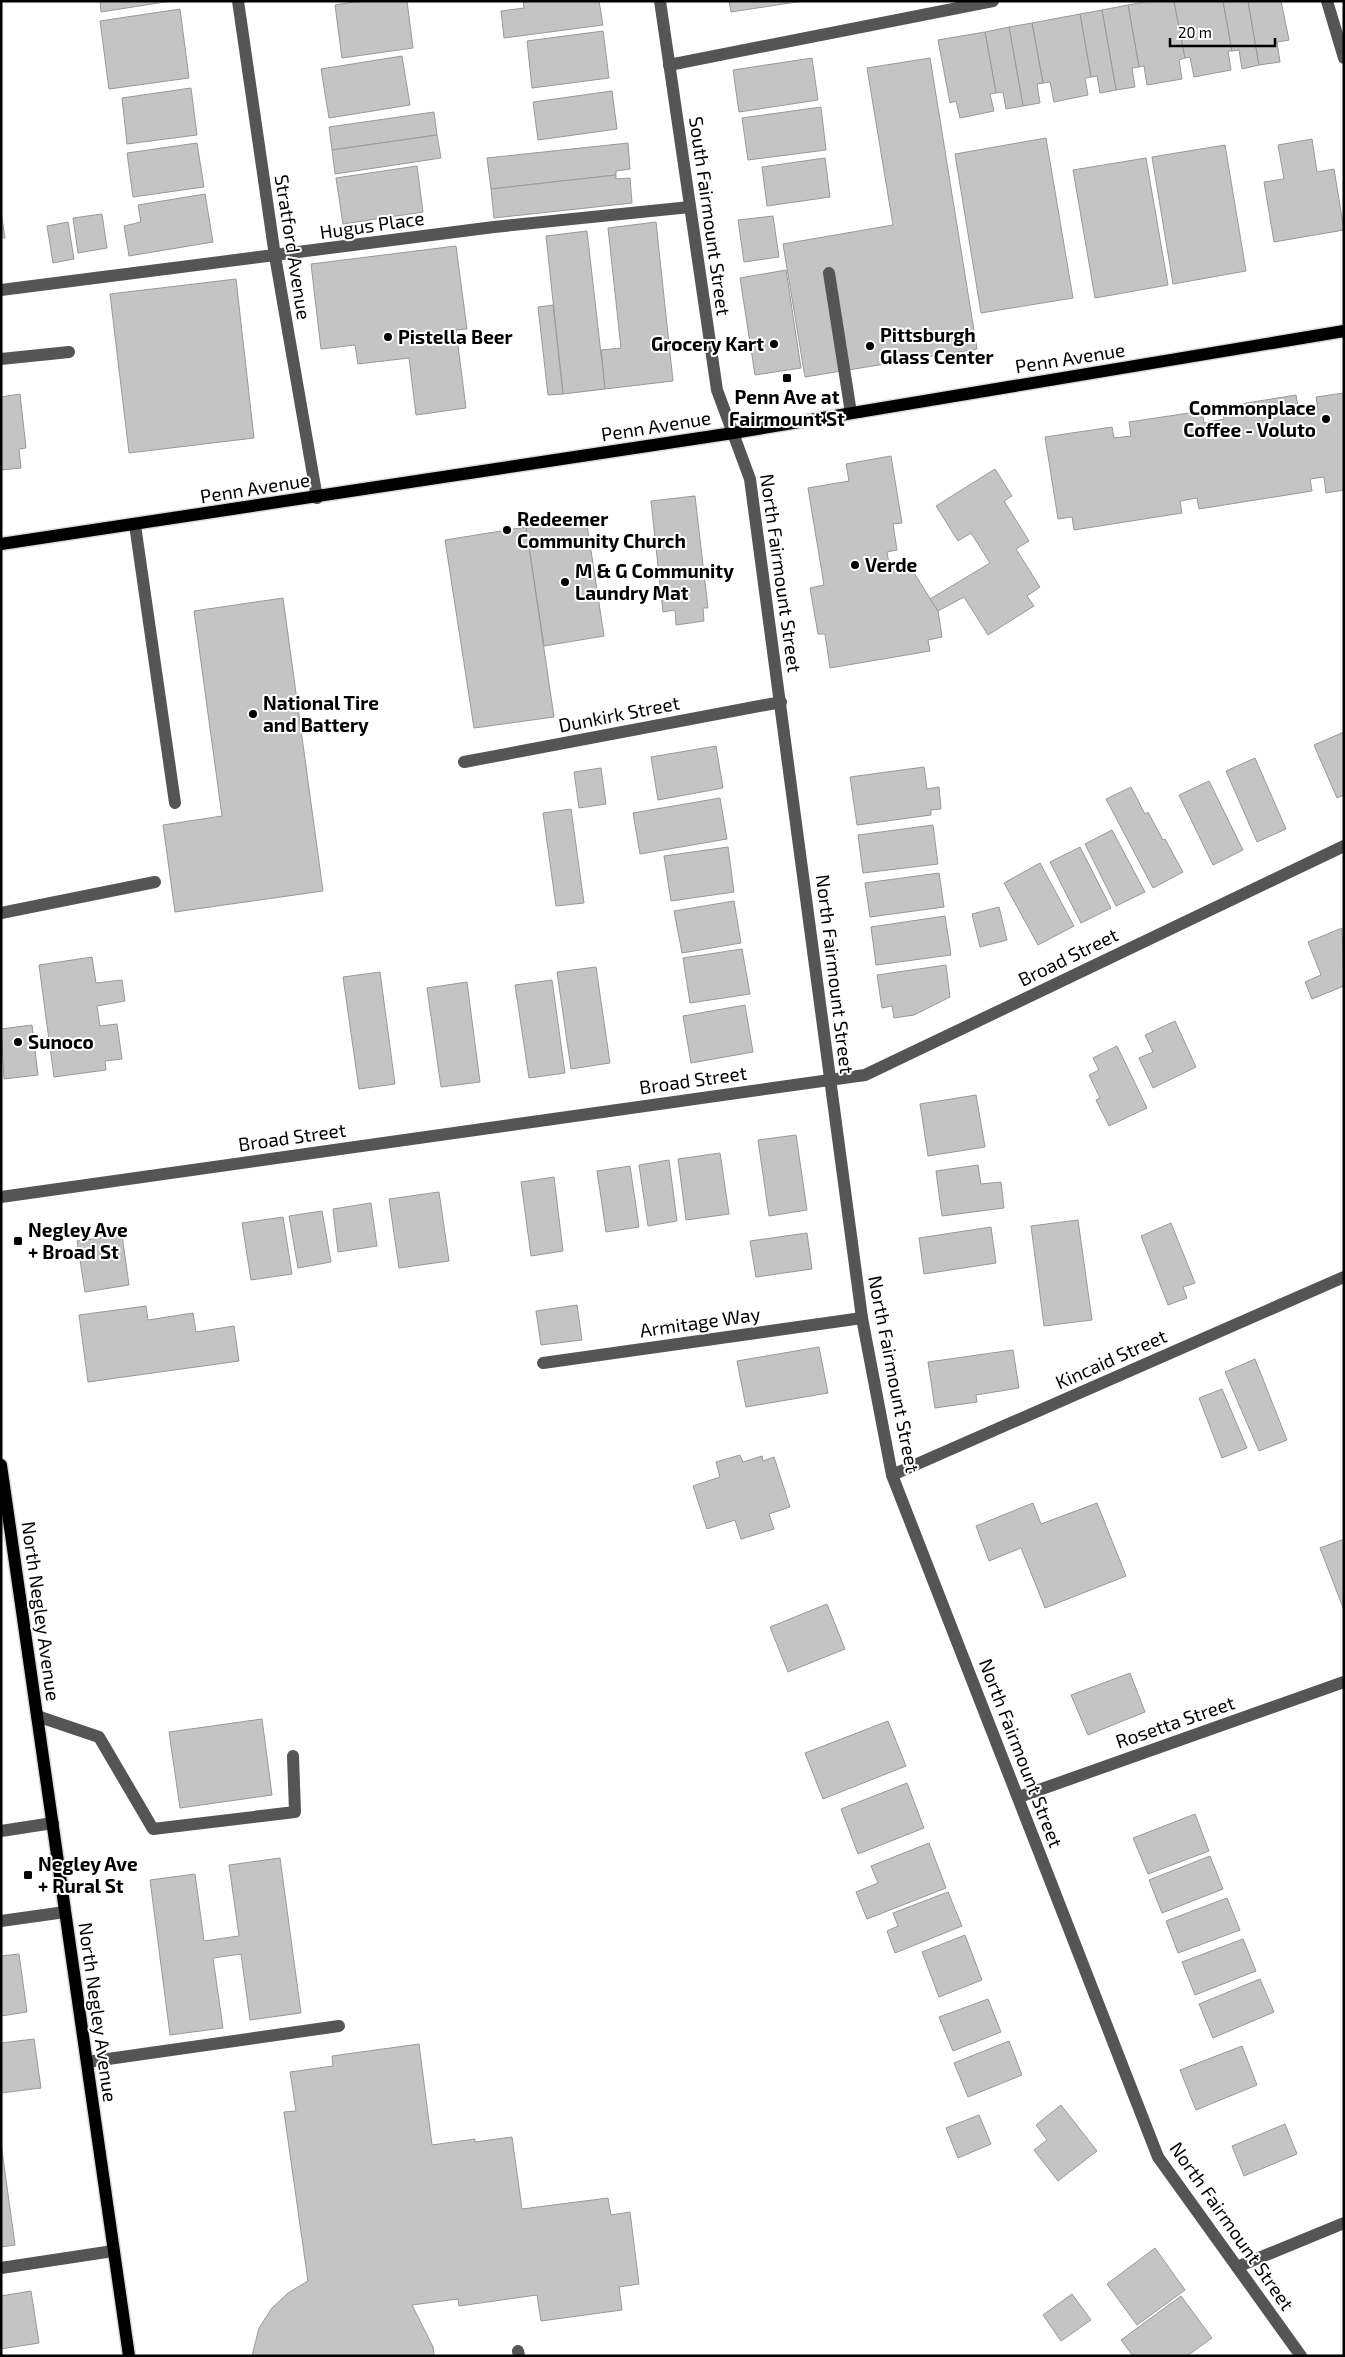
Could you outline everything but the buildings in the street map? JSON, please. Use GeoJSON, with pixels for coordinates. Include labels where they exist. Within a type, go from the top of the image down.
{"type":"FeatureCollection","features":[{"type":"Feature","properties":{"kind":"main road","name":"Penn Avenue"},"geometry":{"type":"LineString","coordinates":[[1,544],[317,498],[733,433],[1344,331]]}},
{"type":"Feature","properties":{"kind":"main road","name":"North Negley Avenue"},"geometry":{"type":"LineString","coordinates":[[1,1465],[128,2356]]}},
{"type":"Feature","properties":{"kind":"street","name":"Stratford Avenue"},"geometry":{"type":"LineString","coordinates":[[238,1],[275,256],[317,498]]}},
{"type":"Feature","properties":{"kind":"street","name":"South Fairmount Street"},"geometry":{"type":"LineString","coordinates":[[660,1],[717,390],[733,433]]}},
{"type":"Feature","properties":{"kind":"street"},"geometry":{"type":"LineString","coordinates":[[669,65],[993,1]]}},
{"type":"Feature","properties":{"kind":"street"},"geometry":{"type":"LineString","coordinates":[[1327,1],[1341,40],[1344,58]]}},
{"type":"Feature","properties":{"kind":"street","name":"Hugus Place"},"geometry":{"type":"LineString","coordinates":[[1,290],[494,227],[690,207]]}},
{"type":"Feature","properties":{"kind":"street"},"geometry":{"type":"LineString","coordinates":[[829,273],[851,413]]}},
{"type":"Feature","properties":{"kind":"street"},"geometry":{"type":"LineString","coordinates":[[1,359],[69,352]]}},
{"type":"Feature","properties":{"kind":"street","name":"North Fairmount Street"},"geometry":{"type":"LineString","coordinates":[[733,433],[750,479],[862,1318],[892,1475],[1158,2156],[1301,2356]]}},
{"type":"Feature","properties":{"kind":"street"},"geometry":{"type":"LineString","coordinates":[[135,525],[175,803]]}},
{"type":"Feature","properties":{"kind":"street","name":"Dunkirk Street"},"geometry":{"type":"LineString","coordinates":[[464,762],[781,702]]}},
{"type":"Feature","properties":{"kind":"street","name":"Broad Street"},"geometry":{"type":"LineString","coordinates":[[1,1197],[865,1075],[1344,846]]}},
{"type":"Feature","properties":{"kind":"street"},"geometry":{"type":"LineString","coordinates":[[1,913],[155,882]]}},
{"type":"Feature","properties":{"kind":"street","name":"Kincaid Street"},"geometry":{"type":"LineString","coordinates":[[892,1475],[1344,1277]]}},
{"type":"Feature","properties":{"kind":"street","name":"Armitage Way"},"geometry":{"type":"LineString","coordinates":[[543,1362],[862,1318]]}},
{"type":"Feature","properties":{"kind":"street","name":"Rosetta Street"},"geometry":{"type":"LineString","coordinates":[[1019,1797],[1344,1682]]}},
{"type":"Feature","properties":{"kind":"street"},"geometry":{"type":"LineString","coordinates":[[37,1716],[99,1737],[153,1829],[295,1812],[293,1756]]}},
{"type":"Feature","properties":{"kind":"street"},"geometry":{"type":"LineString","coordinates":[[1,1831],[53,1823]]}},
{"type":"Feature","properties":{"kind":"street"},"geometry":{"type":"LineString","coordinates":[[1,1921],[65,1912]]}},
{"type":"Feature","properties":{"kind":"street"},"geometry":{"type":"LineString","coordinates":[[87,2062],[339,2026]]}},
{"type":"Feature","properties":{"kind":"street"},"geometry":{"type":"LineString","coordinates":[[1237,2267],[1344,2223]]}},
{"type":"Feature","properties":{"kind":"street"},"geometry":{"type":"LineString","coordinates":[[1,2268],[113,2250]]}},
{"type":"Feature","properties":{"kind":"place","name":"Pistella Beer"},"geometry":{"type":"Point","coordinates":[388,337]}},
{"type":"Feature","properties":{"kind":"place","name":"Grocery Kart"},"geometry":{"type":"Point","coordinates":[774,344]}},
{"type":"Feature","properties":{"kind":"place","name":"Pittsburgh Glass Center"},"geometry":{"type":"Point","coordinates":[870,346]}},
{"type":"Feature","properties":{"kind":"place","name":"Penn Ave at Fairmount St"},"geometry":{"type":"Point","coordinates":[787,378]}},
{"type":"Feature","properties":{"kind":"place","name":"Commonplace Coffee - Voluto"},"geometry":{"type":"Point","coordinates":[1326,419]}},
{"type":"Feature","properties":{"kind":"place","name":"Redeemer Community Church"},"geometry":{"type":"Point","coordinates":[507,530]}},
{"type":"Feature","properties":{"kind":"place","name":"Verde"},"geometry":{"type":"Point","coordinates":[855,565]}},
{"type":"Feature","properties":{"kind":"place","name":"M & G Community Laundry Mat"},"geometry":{"type":"Point","coordinates":[565,582]}},
{"type":"Feature","properties":{"kind":"place","name":"National Tire and Battery"},"geometry":{"type":"Point","coordinates":[253,714]}},
{"type":"Feature","properties":{"kind":"place","name":"Sunoco"},"geometry":{"type":"Point","coordinates":[18,1042]}},
{"type":"Feature","properties":{"kind":"place","name":"Negley Ave + Broad St"},"geometry":{"type":"Point","coordinates":[18,1241]}},
{"type":"Feature","properties":{"kind":"place","name":"Negley Ave + Rural St"},"geometry":{"type":"Point","coordinates":[28,1875]}}]}
